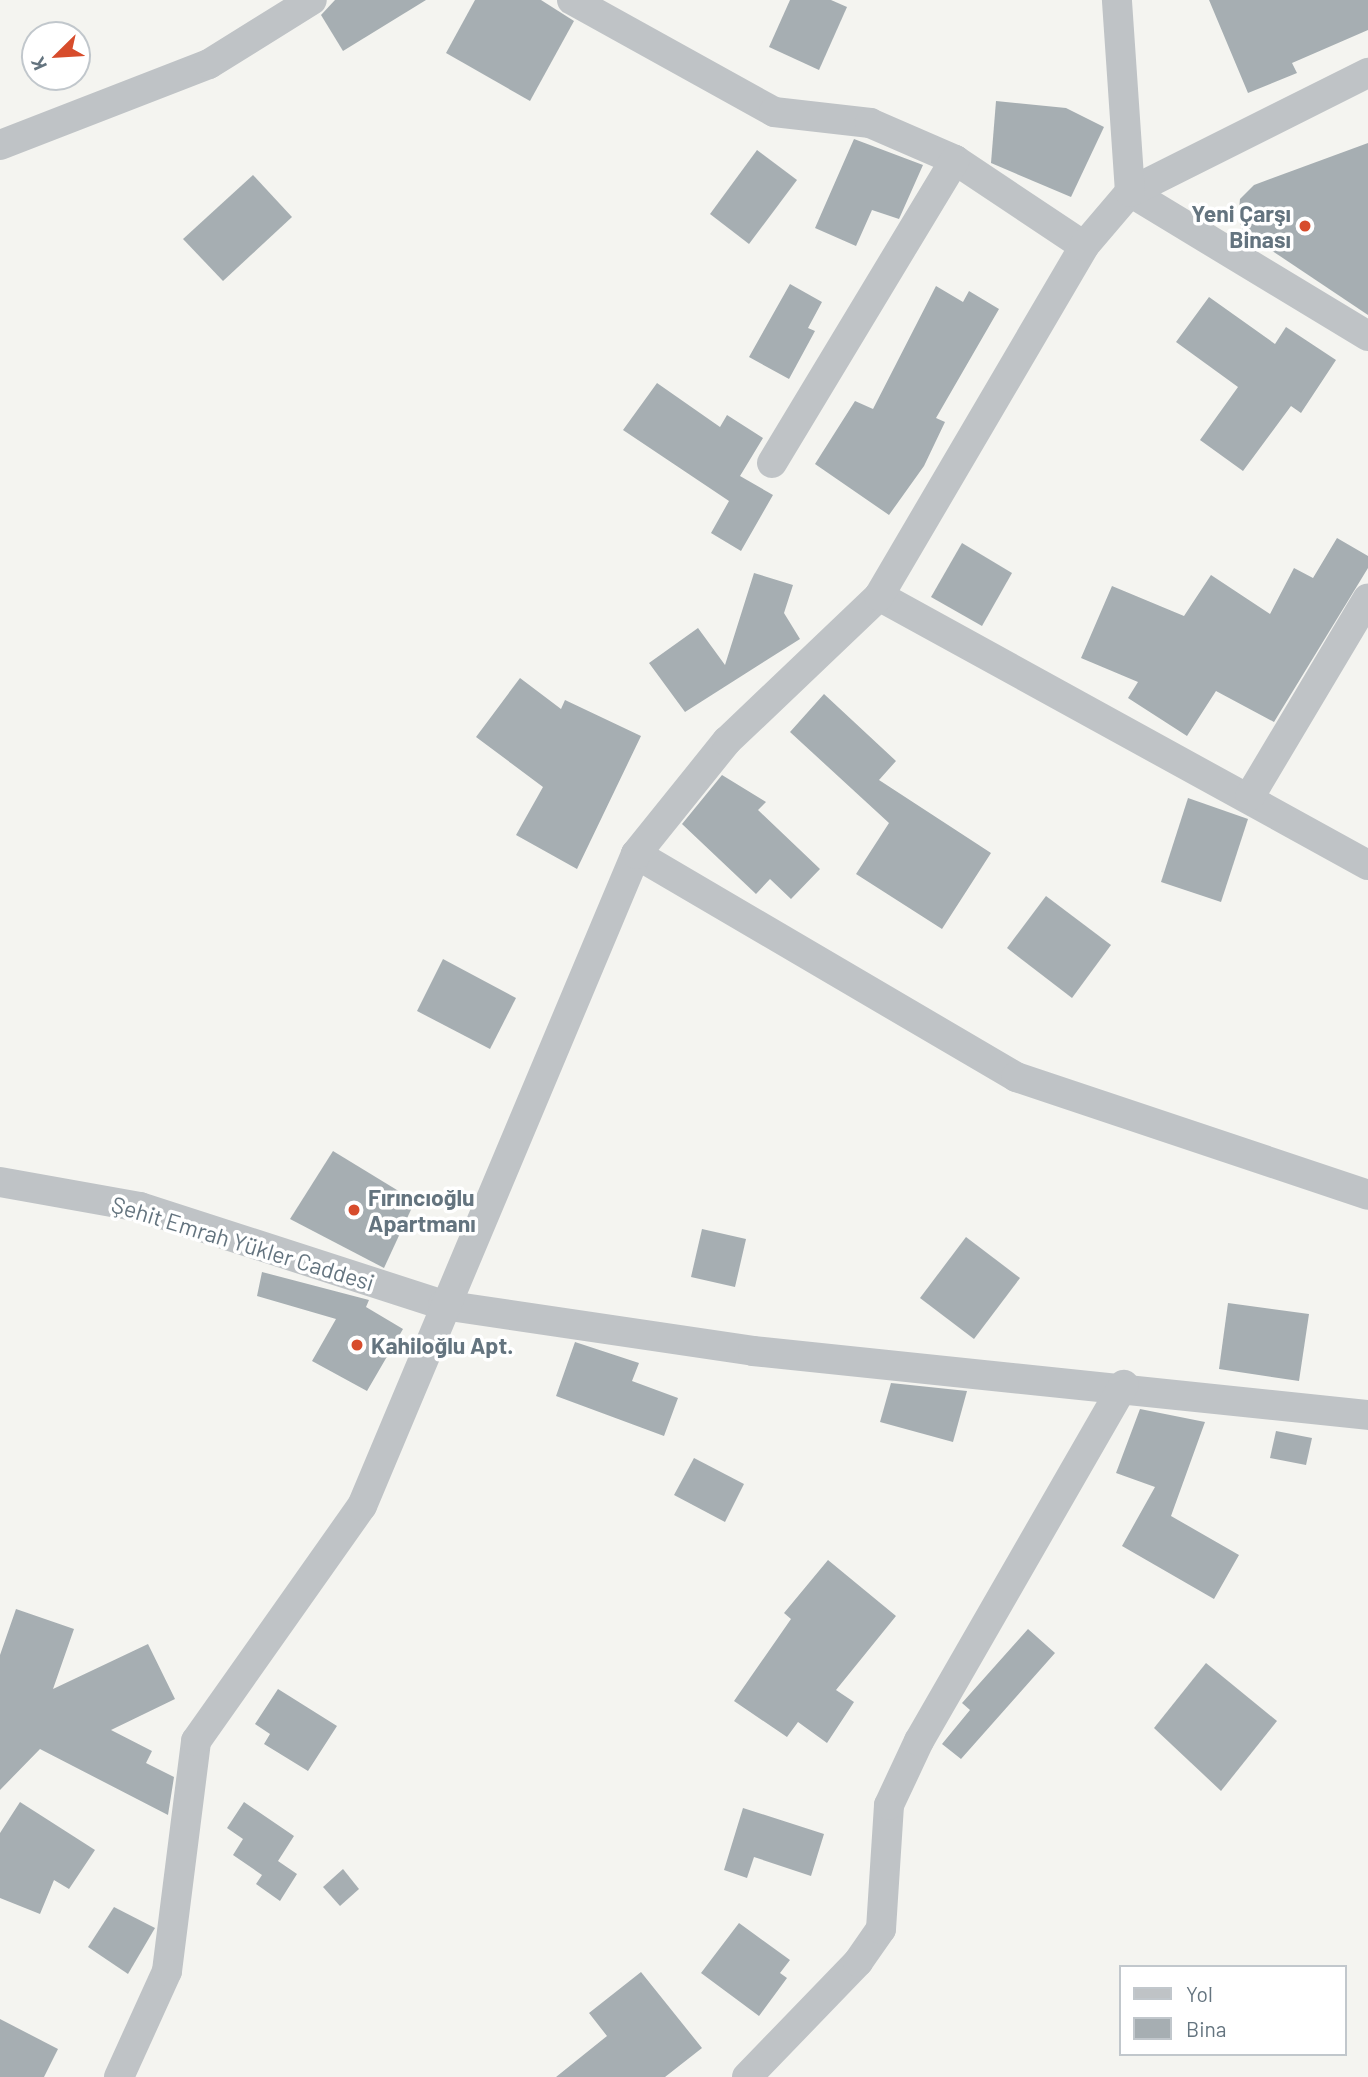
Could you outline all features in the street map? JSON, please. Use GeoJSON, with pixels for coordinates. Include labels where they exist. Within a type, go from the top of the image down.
{"type":"FeatureCollection","features":[{"type":"Feature","properties":{"kind":"street"},"geometry":{"type":"LineString","coordinates":[[0,145],[209,64],[312,0]]}},
{"type":"Feature","properties":{"kind":"street"},"geometry":{"type":"LineString","coordinates":[[572,0],[774,112],[870,123],[955,160],[1084,246]]}},
{"type":"Feature","properties":{"kind":"street"},"geometry":{"type":"LineString","coordinates":[[1117,0],[1130,192]]}},
{"type":"Feature","properties":{"kind":"street"},"geometry":{"type":"LineString","coordinates":[[119,2077],[167,1971],[196,1741],[362,1506],[443,1305],[636,854],[727,741],[879,596],[1084,246],[1130,192],[1368,73]]}},
{"type":"Feature","properties":{"kind":"street"},"geometry":{"type":"LineString","coordinates":[[772,463],[955,160]]}},
{"type":"Feature","properties":{"kind":"street"},"geometry":{"type":"LineString","coordinates":[[1130,192],[1368,336]]}},
{"type":"Feature","properties":{"kind":"street"},"geometry":{"type":"LineString","coordinates":[[879,596],[1250,796],[1368,865]]}},
{"type":"Feature","properties":{"kind":"street"},"geometry":{"type":"LineString","coordinates":[[1250,796],[1368,598]]}},
{"type":"Feature","properties":{"kind":"street"},"geometry":{"type":"LineString","coordinates":[[636,854],[1016,1077],[1368,1195]]}},
{"type":"Feature","properties":{"kind":"street","name":"Şehit Emrah Yükler Caddesi"},"geometry":{"type":"LineString","coordinates":[[0,1182],[140,1207],[443,1305],[753,1351],[1124,1385],[1368,1415]]}},
{"type":"Feature","properties":{"kind":"street"},"geometry":{"type":"LineString","coordinates":[[747,2077],[858,1962],[881,1929],[888,1805],[919,1741],[1124,1385]]}},
{"type":"Feature","properties":{"kind":"building"},"geometry":{"type":"Polygon","coordinates":[[[335,0],[426,0],[343,51],[321,15],[335,0]]]}},
{"type":"Feature","properties":{"kind":"building"},"geometry":{"type":"Polygon","coordinates":[[[475,0],[541,0],[574,21],[530,101],[446,53],[475,0]]]}},
{"type":"Feature","properties":{"kind":"building"},"geometry":{"type":"Polygon","coordinates":[[[790,0],[831,0],[847,7],[819,70],[769,47],[790,0]]]}},
{"type":"Feature","properties":{"kind":"building"},"geometry":{"type":"Polygon","coordinates":[[[1209,0],[1368,0],[1368,30],[1292,63],[1297,73],[1248,93],[1209,0]]]}},
{"type":"Feature","properties":{"kind":"building"},"geometry":{"type":"Polygon","coordinates":[[[996,101],[1066,108],[1104,127],[1071,197],[991,163],[996,101]]]}},
{"type":"Feature","properties":{"kind":"building"},"geometry":{"type":"Polygon","coordinates":[[[854,139],[923,165],[899,219],[872,210],[856,246],[815,228],[854,139]]]}},
{"type":"Feature","properties":{"kind":"building","name":"Yeni Çarşı Binası"},"geometry":{"type":"Polygon","coordinates":[[[1368,143],[1368,315],[1244,232],[1238,219],[1240,199],[1254,185],[1368,143]]]}},
{"type":"Feature","properties":{"kind":"building"},"geometry":{"type":"Polygon","coordinates":[[[757,150],[797,180],[749,244],[710,214],[757,150]]]}},
{"type":"Feature","properties":{"kind":"building"},"geometry":{"type":"Polygon","coordinates":[[[253,175],[292,217],[223,281],[183,239],[253,175]]]}},
{"type":"Feature","properties":{"kind":"building"},"geometry":{"type":"Polygon","coordinates":[[[790,284],[822,302],[808,328],[815,331],[789,379],[749,357],[790,284]]]}},
{"type":"Feature","properties":{"kind":"building"},"geometry":{"type":"Polygon","coordinates":[[[936,286],[963,302],[969,291],[999,309],[936,418],[945,422],[924,466],[889,515],[815,464],[855,401],[873,409],[936,286]]]}},
{"type":"Feature","properties":{"kind":"building"},"geometry":{"type":"Polygon","coordinates":[[[1209,297],[1275,344],[1286,327],[1336,360],[1301,413],[1291,406],[1243,471],[1200,440],[1238,387],[1176,342],[1209,297]]]}},
{"type":"Feature","properties":{"kind":"building"},"geometry":{"type":"Polygon","coordinates":[[[657,383],[720,427],[727,415],[763,438],[740,476],[773,495],[741,551],[711,533],[729,501],[623,430],[657,383]]]}},
{"type":"Feature","properties":{"kind":"building"},"geometry":{"type":"Polygon","coordinates":[[[1337,538],[1368,556],[1368,568],[1274,722],[1216,691],[1187,736],[1128,698],[1138,682],[1081,658],[1112,586],[1184,616],[1211,575],[1270,614],[1294,568],[1313,578],[1337,538]]]}},
{"type":"Feature","properties":{"kind":"building"},"geometry":{"type":"Polygon","coordinates":[[[962,543],[1012,573],[982,626],[931,597],[962,543]]]}},
{"type":"Feature","properties":{"kind":"building"},"geometry":{"type":"Polygon","coordinates":[[[754,573],[793,585],[784,613],[800,639],[685,712],[649,663],[698,628],[725,665],[754,573]]]}},
{"type":"Feature","properties":{"kind":"building"},"geometry":{"type":"Polygon","coordinates":[[[520,678],[561,709],[565,700],[641,736],[577,869],[516,835],[543,787],[476,737],[520,678]]]}},
{"type":"Feature","properties":{"kind":"building"},"geometry":{"type":"Polygon","coordinates":[[[824,694],[896,761],[879,780],[991,853],[942,929],[856,874],[889,823],[790,732],[824,694]]]}},
{"type":"Feature","properties":{"kind":"building"},"geometry":{"type":"Polygon","coordinates":[[[722,775],[766,802],[758,810],[820,869],[791,899],[770,879],[756,894],[682,824],[722,775]]]}},
{"type":"Feature","properties":{"kind":"building"},"geometry":{"type":"Polygon","coordinates":[[[1188,798],[1248,819],[1221,902],[1161,882],[1188,798]]]}},
{"type":"Feature","properties":{"kind":"building"},"geometry":{"type":"Polygon","coordinates":[[[1046,896],[1111,945],[1072,998],[1007,948],[1046,896]]]}},
{"type":"Feature","properties":{"kind":"building"},"geometry":{"type":"Polygon","coordinates":[[[443,959],[516,998],[490,1049],[417,1011],[443,959]]]}},
{"type":"Feature","properties":{"kind":"building","name":"Fırıncıoğlu Apartmanı"},"geometry":{"type":"Polygon","coordinates":[[[333,1151],[415,1201],[384,1268],[290,1219],[333,1151]]]}},
{"type":"Feature","properties":{"kind":"building"},"geometry":{"type":"Polygon","coordinates":[[[702,1229],[746,1239],[735,1287],[691,1277],[702,1229]]]}},
{"type":"Feature","properties":{"kind":"building"},"geometry":{"type":"Polygon","coordinates":[[[966,1237],[1020,1278],[974,1339],[920,1298],[966,1237]]]}},
{"type":"Feature","properties":{"kind":"building","name":"Kahiloğlu Apt."},"geometry":{"type":"Polygon","coordinates":[[[262,1272],[369,1300],[366,1307],[403,1329],[367,1391],[312,1361],[336,1319],[257,1296],[262,1272]]]}},
{"type":"Feature","properties":{"kind":"building"},"geometry":{"type":"Polygon","coordinates":[[[1228,1303],[1309,1314],[1299,1381],[1219,1369],[1228,1303]]]}},
{"type":"Feature","properties":{"kind":"building"},"geometry":{"type":"Polygon","coordinates":[[[575,1342],[639,1363],[632,1381],[678,1398],[664,1436],[556,1396],[575,1342]]]}},
{"type":"Feature","properties":{"kind":"building"},"geometry":{"type":"Polygon","coordinates":[[[891,1383],[967,1391],[953,1442],[880,1422],[891,1383]]]}},
{"type":"Feature","properties":{"kind":"building"},"geometry":{"type":"Polygon","coordinates":[[[1140,1409],[1205,1422],[1171,1516],[1239,1555],[1214,1599],[1122,1546],[1155,1487],[1116,1473],[1140,1409]]]}},
{"type":"Feature","properties":{"kind":"building"},"geometry":{"type":"Polygon","coordinates":[[[1276,1431],[1312,1438],[1306,1465],[1270,1458],[1276,1431]]]}},
{"type":"Feature","properties":{"kind":"building"},"geometry":{"type":"Polygon","coordinates":[[[694,1458],[744,1484],[725,1522],[674,1495],[694,1458]]]}},
{"type":"Feature","properties":{"kind":"building"},"geometry":{"type":"Polygon","coordinates":[[[828,1560],[896,1616],[836,1690],[854,1702],[827,1743],[798,1722],[787,1737],[734,1701],[791,1619],[784,1613],[828,1560]]]}},
{"type":"Feature","properties":{"kind":"building"},"geometry":{"type":"Polygon","coordinates":[[[16,1609],[74,1629],[53,1689],[148,1644],[175,1699],[111,1730],[152,1751],[146,1763],[174,1777],[168,1815],[40,1749],[0,1790],[0,1655],[16,1609]]]}},
{"type":"Feature","properties":{"kind":"building"},"geometry":{"type":"Polygon","coordinates":[[[1028,1629],[1055,1653],[961,1759],[942,1744],[970,1710],[962,1703],[1028,1629]]]}},
{"type":"Feature","properties":{"kind":"building"},"geometry":{"type":"Polygon","coordinates":[[[1206,1663],[1277,1721],[1221,1791],[1154,1728],[1206,1663]]]}},
{"type":"Feature","properties":{"kind":"building"},"geometry":{"type":"Polygon","coordinates":[[[278,1689],[337,1726],[308,1771],[264,1744],[270,1734],[255,1724],[278,1689]]]}},
{"type":"Feature","properties":{"kind":"building"},"geometry":{"type":"Polygon","coordinates":[[[20,1802],[95,1850],[69,1889],[54,1880],[40,1914],[0,1898],[0,1833],[20,1802]]]}},
{"type":"Feature","properties":{"kind":"building"},"geometry":{"type":"Polygon","coordinates":[[[244,1802],[294,1836],[278,1861],[297,1874],[280,1901],[256,1884],[262,1875],[233,1855],[243,1839],[227,1828],[244,1802]]]}},
{"type":"Feature","properties":{"kind":"building"},"geometry":{"type":"Polygon","coordinates":[[[743,1808],[824,1834],[811,1876],[754,1857],[747,1878],[724,1870],[743,1808]]]}},
{"type":"Feature","properties":{"kind":"building"},"geometry":{"type":"Polygon","coordinates":[[[343,1869],[359,1889],[340,1906],[323,1887],[343,1869]]]}},
{"type":"Feature","properties":{"kind":"building"},"geometry":{"type":"Polygon","coordinates":[[[114,1907],[155,1928],[128,1974],[88,1947],[114,1907]]]}},
{"type":"Feature","properties":{"kind":"building"},"geometry":{"type":"Polygon","coordinates":[[[739,1923],[790,1960],[780,1973],[787,1978],[759,2016],[701,1973],[739,1923]]]}},
{"type":"Feature","properties":{"kind":"building"},"geometry":{"type":"Polygon","coordinates":[[[641,1972],[702,2048],[665,2077],[556,2077],[607,2036],[589,2013],[641,1972]]]}},
{"type":"Feature","properties":{"kind":"building"},"geometry":{"type":"Polygon","coordinates":[[[0,2019],[58,2049],[44,2077],[0,2077],[0,2019]]]}},
{"type":"Feature","properties":{"kind":"place","name":"Yeni Çarşı Binası"},"geometry":{"type":"Point","coordinates":[1305,226]}},
{"type":"Feature","properties":{"kind":"place","name":"Fırıncıoğlu Apartmanı"},"geometry":{"type":"Point","coordinates":[354,1210]}},
{"type":"Feature","properties":{"kind":"place","name":"Kahiloğlu Apt."},"geometry":{"type":"Point","coordinates":[357,1345]}}]}
